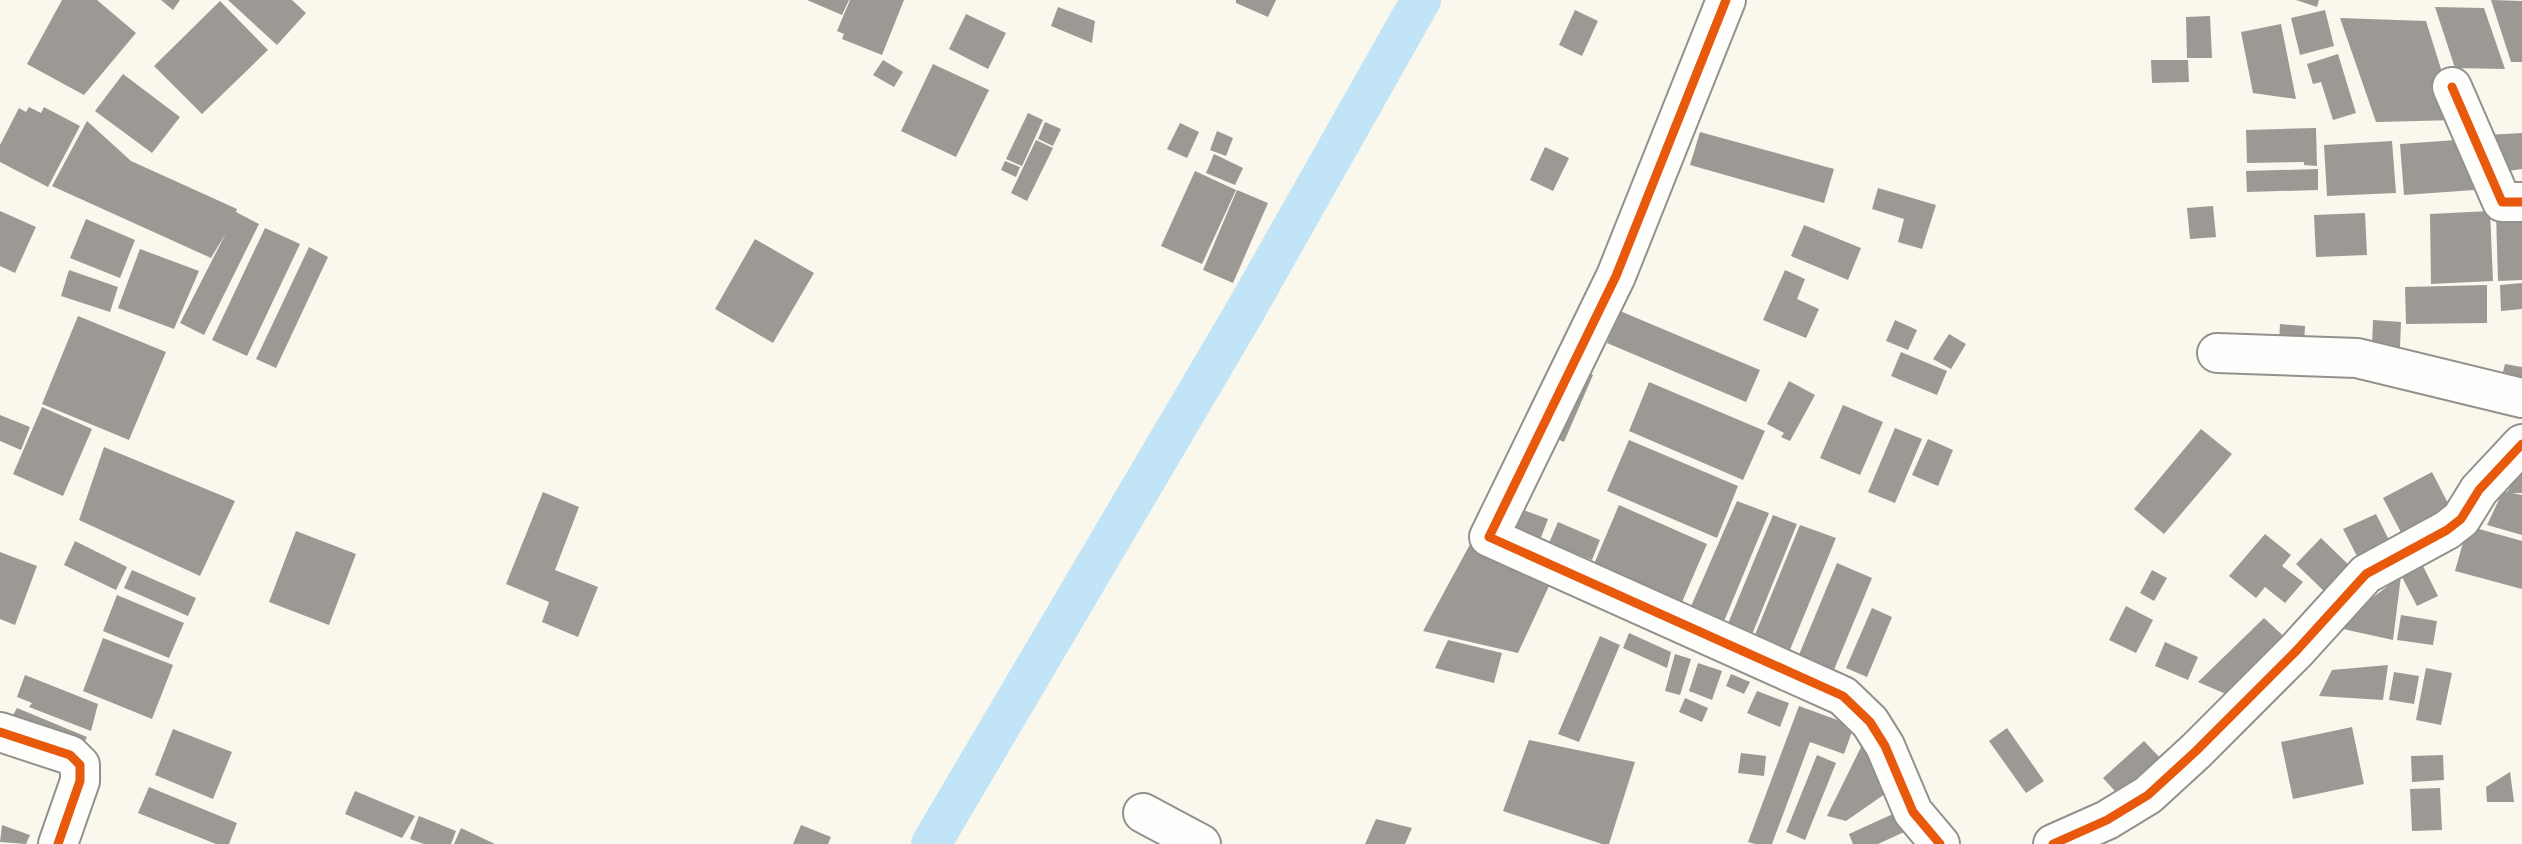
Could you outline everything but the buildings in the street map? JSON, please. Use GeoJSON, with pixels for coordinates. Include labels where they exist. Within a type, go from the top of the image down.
{"type":"FeatureCollection","features":[{"type":"Feature","properties":{"kind":"street"},"geometry":{"type":"LineString","coordinates":[[1726,0],[1616,276],[1489,537],[1843,696],[1870,722],[1885,746],[1913,812],[1940,844]]}},
{"type":"Feature","properties":{"kind":"street"},"geometry":{"type":"LineString","coordinates":[[2452,87],[2502,202],[2522,201]]}},
{"type":"Feature","properties":{"kind":"street"},"geometry":{"type":"LineString","coordinates":[[2217,353],[2357,358],[2522,397]]}},
{"type":"Feature","properties":{"kind":"street"},"geometry":{"type":"LineString","coordinates":[[2053,844],[2107,820],[2148,795],[2297,650],[2365,574],[2447,530],[2461,519],[2479,490],[2522,444]]}},
{"type":"Feature","properties":{"kind":"street"},"geometry":{"type":"LineString","coordinates":[[0,732],[70,755],[80,765],[80,781],[58,844]]}},
{"type":"Feature","properties":{"kind":"street"},"geometry":{"type":"LineString","coordinates":[[1143,813],[1201,844]]}},
{"type":"Feature","properties":{"kind":"waterway"},"geometry":{"type":"LineString","coordinates":[[931,844],[1244,313],[1421,0]]}},
{"type":"Feature","properties":{"kind":"cycle path"},"geometry":{"type":"LineString","coordinates":[[1726,0],[1616,276],[1489,537],[1843,696],[1870,722],[1885,746],[1913,812],[1940,844]]}},
{"type":"Feature","properties":{"kind":"cycle path"},"geometry":{"type":"LineString","coordinates":[[2452,87],[2502,202],[2522,202]]}},
{"type":"Feature","properties":{"kind":"cycle path"},"geometry":{"type":"LineString","coordinates":[[2053,844],[2107,820],[2148,795],[2297,650],[2366,574],[2447,530],[2461,519],[2479,490],[2522,444]]}},
{"type":"Feature","properties":{"kind":"cycle path"},"geometry":{"type":"LineString","coordinates":[[0,732],[70,755],[80,765],[80,781],[58,844]]}}]}
